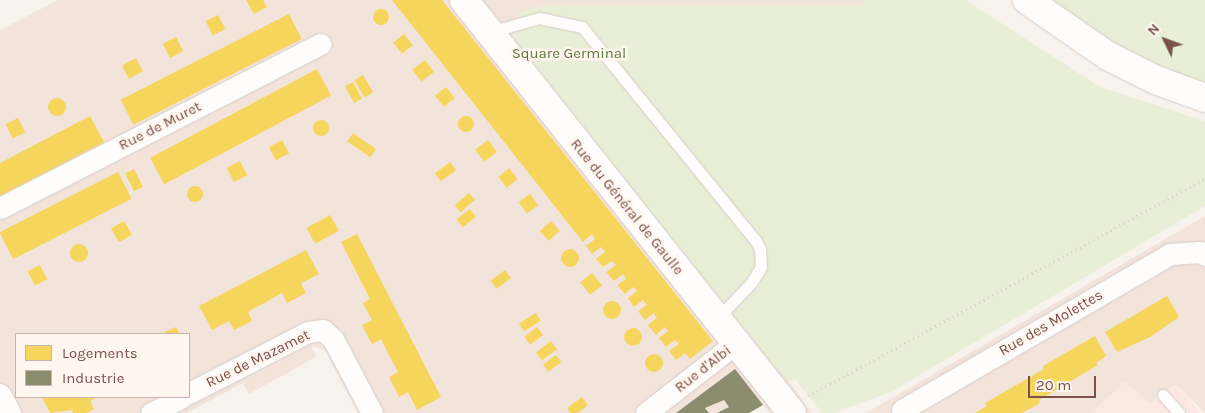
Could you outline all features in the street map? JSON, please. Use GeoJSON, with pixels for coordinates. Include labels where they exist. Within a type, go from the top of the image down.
{"type":"FeatureCollection","features":[{"type":"Feature","properties":{"kind":"street","name":"Rue du Général de Gaulle"},"geometry":{"type":"LineString","coordinates":[[464,0],[488,33],[790,410]]}},
{"type":"Feature","properties":{"kind":"street"},"geometry":{"type":"LineString","coordinates":[[1027,0],[1108,56],[1156,80],[1205,98]]}},
{"type":"Feature","properties":{"kind":"street","name":"Rue de Muret"},"geometry":{"type":"LineString","coordinates":[[0,208],[320,44]]}},
{"type":"Feature","properties":{"kind":"street","name":"Rue des Molettes"},"geometry":{"type":"LineString","coordinates":[[902,410],[1170,254],[1200,252],[1205,255]]}},
{"type":"Feature","properties":{"kind":"street","name":"Rue de Mazamet"},"geometry":{"type":"LineString","coordinates":[[190,392],[308,332],[323,330],[332,339],[372,413]]}},
{"type":"Feature","properties":{"kind":"street","name":"Rue d'Albi"},"geometry":{"type":"LineString","coordinates":[[646,413],[736,343]]}},
{"type":"Feature","properties":{"kind":"street"},"geometry":{"type":"LineString","coordinates":[[0,394],[10,413]]}},
{"type":"Feature","properties":{"kind":"street"},"geometry":{"type":"LineString","coordinates":[[151,413],[180,398]]}},
{"type":"Feature","properties":{"kind":"lane"},"geometry":{"type":"LineString","coordinates":[[488,33],[540,18],[582,27],[756,241],[760,248],[760,266],[751,283],[717,319]]}},
{"type":"Feature","properties":{"kind":"lane"},"geometry":{"type":"LineString","coordinates":[[1163,395],[1179,413]]}},
{"type":"Feature","properties":{"kind":"path"},"geometry":{"type":"LineString","coordinates":[[790,410],[1205,179]]}},
{"type":"Feature","properties":{"kind":"shaded area"},"geometry":{"type":"Polygon","coordinates":[[[58,0],[922,0],[851,350],[789,382],[812,413],[769,413],[763,405],[749,413],[358,413],[325,350],[311,346],[316,357],[249,394],[243,383],[187,413],[0,413],[0,30],[58,0]]]}},
{"type":"Feature","properties":{"kind":"shaded area"},"geometry":{"type":"Polygon","coordinates":[[[1205,216],[1205,413],[1176,384],[1150,403],[1125,382],[1091,413],[866,413],[1205,216]]]}},
{"type":"Feature","properties":{"kind":"shaded area"},"geometry":{"type":"Polygon","coordinates":[[[1125,382],[1150,403],[1176,384],[1201,413],[1091,413],[1125,382]]]}},
{"type":"Feature","properties":{"kind":"green space","name":"Square Germinal"},"geometry":{"type":"Polygon","coordinates":[[[861,0],[966,0],[1100,87],[1205,121],[1205,206],[891,392],[834,413],[822,413],[795,379],[788,382],[506,36],[520,31],[513,23],[523,11],[547,5],[864,5],[861,0]]]}},
{"type":"Feature","properties":{"kind":"green space"},"geometry":{"type":"Polygon","coordinates":[[[1049,0],[1205,0],[1205,83],[1162,69],[1116,46],[1049,0]]]}},
{"type":"Feature","properties":{"kind":"building: Logements"},"geometry":{"type":"Polygon","coordinates":[[[246,0],[263,0],[267,7],[254,14],[246,0]]]}},
{"type":"Feature","properties":{"kind":"building: Logements"},"geometry":{"type":"Polygon","coordinates":[[[392,0],[442,0],[713,341],[690,359],[685,353],[676,360],[669,351],[679,344],[675,340],[666,347],[659,338],[668,331],[665,327],[656,335],[648,325],[657,318],[654,313],[645,320],[638,311],[647,305],[643,300],[634,307],[628,298],[637,291],[633,287],[625,294],[617,285],[626,279],[623,274],[614,281],[606,272],[616,265],[612,261],[603,267],[596,259],[605,252],[601,247],[592,254],[586,246],[595,239],[592,234],[583,242],[392,0]]]}},
{"type":"Feature","properties":{"kind":"building: Logements"},"geometry":{"type":"Polygon","coordinates":[[[378,9],[384,9],[389,14],[387,23],[378,25],[373,20],[373,14],[378,9]]]}},
{"type":"Feature","properties":{"kind":"building: Logements"},"geometry":{"type":"Polygon","coordinates":[[[289,14],[302,39],[133,125],[121,100],[289,14]]]}},
{"type":"Feature","properties":{"kind":"building: Logements"},"geometry":{"type":"Polygon","coordinates":[[[218,15],[225,29],[213,36],[206,21],[218,15]]]}},
{"type":"Feature","properties":{"kind":"building: Logements"},"geometry":{"type":"Polygon","coordinates":[[[404,34],[413,45],[402,54],[393,43],[404,34]]]}},
{"type":"Feature","properties":{"kind":"building: Logements"},"geometry":{"type":"Polygon","coordinates":[[[176,37],[183,51],[170,58],[163,44],[176,37]]]}},
{"type":"Feature","properties":{"kind":"building: Logements"},"geometry":{"type":"Polygon","coordinates":[[[136,58],[143,71],[129,79],[122,66],[136,58]]]}},
{"type":"Feature","properties":{"kind":"building: Logements"},"geometry":{"type":"Polygon","coordinates":[[[425,60],[434,72],[421,82],[412,70],[425,60]]]}},
{"type":"Feature","properties":{"kind":"building: Logements"},"geometry":{"type":"Polygon","coordinates":[[[317,69],[331,95],[164,184],[150,158],[317,69]]]}},
{"type":"Feature","properties":{"kind":"building: Logements"},"geometry":{"type":"Polygon","coordinates":[[[363,75],[373,92],[364,97],[354,80],[363,75]]]}},
{"type":"Feature","properties":{"kind":"building: Logements"},"geometry":{"type":"Polygon","coordinates":[[[353,82],[362,99],[354,103],[345,86],[353,82]]]}},
{"type":"Feature","properties":{"kind":"building: Logements"},"geometry":{"type":"Polygon","coordinates":[[[446,87],[455,98],[444,107],[435,96],[446,87]]]}},
{"type":"Feature","properties":{"kind":"building: Logements"},"geometry":{"type":"Polygon","coordinates":[[[57,98],[63,101],[66,107],[63,113],[57,116],[51,113],[48,107],[51,101],[57,98]]]}},
{"type":"Feature","properties":{"kind":"building: Logements"},"geometry":{"type":"Polygon","coordinates":[[[90,116],[104,142],[0,196],[0,163],[90,116]]]}},
{"type":"Feature","properties":{"kind":"building: Logements"},"geometry":{"type":"Polygon","coordinates":[[[466,116],[474,124],[466,132],[458,124],[466,116]]]}},
{"type":"Feature","properties":{"kind":"building: Logements"},"geometry":{"type":"Polygon","coordinates":[[[18,118],[25,132],[13,139],[6,124],[18,118]]]}},
{"type":"Feature","properties":{"kind":"building: Logements"},"geometry":{"type":"Polygon","coordinates":[[[318,120],[324,120],[329,125],[327,134],[318,136],[313,131],[313,125],[318,120]]]}},
{"type":"Feature","properties":{"kind":"building: Logements"},"geometry":{"type":"Polygon","coordinates":[[[353,133],[376,149],[370,157],[347,141],[353,133]]]}},
{"type":"Feature","properties":{"kind":"building: Logements"},"geometry":{"type":"Polygon","coordinates":[[[282,140],[289,153],[276,160],[269,147],[282,140]]]}},
{"type":"Feature","properties":{"kind":"building: Logements"},"geometry":{"type":"Polygon","coordinates":[[[488,140],[497,152],[484,162],[475,150],[488,140]]]}},
{"type":"Feature","properties":{"kind":"building: Logements"},"geometry":{"type":"Polygon","coordinates":[[[240,161],[247,175],[234,182],[227,168],[240,161]]]}},
{"type":"Feature","properties":{"kind":"building: Logements"},"geometry":{"type":"Polygon","coordinates":[[[450,162],[456,170],[441,181],[435,173],[450,162]]]}},
{"type":"Feature","properties":{"kind":"building: Logements"},"geometry":{"type":"Polygon","coordinates":[[[509,168],[518,179],[507,188],[498,177],[509,168]]]}},
{"type":"Feature","properties":{"kind":"building: Logements"},"geometry":{"type":"Polygon","coordinates":[[[134,169],[143,187],[134,191],[125,174],[134,169]]]}},
{"type":"Feature","properties":{"kind":"building: Logements"},"geometry":{"type":"Polygon","coordinates":[[[118,172],[132,199],[13,259],[0,232],[118,172]]]}},
{"type":"Feature","properties":{"kind":"building: Logements"},"geometry":{"type":"Polygon","coordinates":[[[192,186],[198,186],[203,191],[201,200],[192,202],[187,197],[187,191],[192,186]]]}},
{"type":"Feature","properties":{"kind":"building: Logements"},"geometry":{"type":"Polygon","coordinates":[[[469,193],[475,200],[461,212],[455,205],[469,193]]]}},
{"type":"Feature","properties":{"kind":"building: Logements"},"geometry":{"type":"Polygon","coordinates":[[[530,194],[538,205],[527,214],[519,202],[530,194]]]}},
{"type":"Feature","properties":{"kind":"building: Logements"},"geometry":{"type":"Polygon","coordinates":[[[470,209],[476,217],[462,227],[456,219],[470,209]]]}},
{"type":"Feature","properties":{"kind":"building: Logements"},"geometry":{"type":"Polygon","coordinates":[[[330,215],[339,231],[315,244],[306,228],[330,215]]]}},
{"type":"Feature","properties":{"kind":"building: Logements"},"geometry":{"type":"Polygon","coordinates":[[[124,221],[132,235],[119,242],[111,228],[124,221]]]}},
{"type":"Feature","properties":{"kind":"building: Logements"},"geometry":{"type":"Polygon","coordinates":[[[551,221],[560,231],[549,241],[540,231],[551,221]]]}},
{"type":"Feature","properties":{"kind":"building: Logements"},"geometry":{"type":"Polygon","coordinates":[[[357,234],[441,397],[417,410],[408,392],[399,397],[389,377],[398,372],[381,339],[372,344],[362,325],[372,320],[363,303],[370,299],[341,242],[357,234]]]}},
{"type":"Feature","properties":{"kind":"building: Logements"},"geometry":{"type":"Polygon","coordinates":[[[79,244],[85,247],[88,253],[85,259],[79,262],[73,259],[70,253],[73,247],[79,244]]]}},
{"type":"Feature","properties":{"kind":"building: Logements"},"geometry":{"type":"Polygon","coordinates":[[[570,249],[576,252],[579,258],[576,264],[570,267],[564,264],[561,258],[564,252],[570,249]]]}},
{"type":"Feature","properties":{"kind":"building: Logements"},"geometry":{"type":"Polygon","coordinates":[[[306,250],[319,274],[301,283],[306,293],[287,303],[282,293],[248,312],[252,321],[234,330],[229,321],[212,330],[199,306],[306,250]]]}},
{"type":"Feature","properties":{"kind":"building: Logements"},"geometry":{"type":"Polygon","coordinates":[[[40,265],[47,279],[35,286],[28,271],[40,265]]]}},
{"type":"Feature","properties":{"kind":"building: Logements"},"geometry":{"type":"Polygon","coordinates":[[[505,270],[511,278],[497,289],[491,281],[505,270]]]}},
{"type":"Feature","properties":{"kind":"building: Logements"},"geometry":{"type":"Polygon","coordinates":[[[592,273],[602,286],[590,295],[580,282],[592,273]]]}},
{"type":"Feature","properties":{"kind":"building: Logements"},"geometry":{"type":"Polygon","coordinates":[[[1167,296],[1179,317],[1150,337],[1117,352],[1105,332],[1167,296]]]}},
{"type":"Feature","properties":{"kind":"building: Logements"},"geometry":{"type":"Polygon","coordinates":[[[612,301],[618,304],[621,310],[618,316],[612,319],[606,316],[603,310],[606,304],[612,301]]]}},
{"type":"Feature","properties":{"kind":"building: Logements"},"geometry":{"type":"Polygon","coordinates":[[[536,313],[541,321],[524,331],[519,324],[536,313]]]}},
{"type":"Feature","properties":{"kind":"building: Logements"},"geometry":{"type":"Polygon","coordinates":[[[176,327],[179,333],[163,333],[176,327]]]}},
{"type":"Feature","properties":{"kind":"building: Logements"},"geometry":{"type":"Polygon","coordinates":[[[537,327],[543,335],[530,345],[524,337],[537,327]]]}},
{"type":"Feature","properties":{"kind":"building: Logements"},"geometry":{"type":"Polygon","coordinates":[[[633,328],[639,331],[642,337],[639,343],[633,346],[627,343],[624,337],[627,331],[633,328]]]}},
{"type":"Feature","properties":{"kind":"building: Logements"},"geometry":{"type":"Polygon","coordinates":[[[1095,336],[1106,356],[1096,363],[1098,365],[1039,400],[1040,403],[1022,413],[975,413],[987,406],[985,403],[1044,369],[1043,366],[1095,336]]]}},
{"type":"Feature","properties":{"kind":"building: Logements"},"geometry":{"type":"Polygon","coordinates":[[[551,341],[557,349],[542,360],[536,352],[551,341]]]}},
{"type":"Feature","properties":{"kind":"building: Logements"},"geometry":{"type":"Polygon","coordinates":[[[654,354],[660,357],[663,363],[660,369],[654,372],[648,369],[645,363],[648,357],[654,354]]]}},
{"type":"Feature","properties":{"kind":"building: Logements"},"geometry":{"type":"Polygon","coordinates":[[[556,355],[561,362],[548,372],[543,364],[556,355]]]}},
{"type":"Feature","properties":{"kind":"building: Logements"},"geometry":{"type":"Polygon","coordinates":[[[582,397],[588,405],[578,413],[570,413],[567,408],[582,397]]]}},
{"type":"Feature","properties":{"kind":"building: Logements"},"geometry":{"type":"Polygon","coordinates":[[[42,398],[95,398],[90,401],[94,409],[87,413],[73,413],[72,410],[50,413],[42,398]]]}},
{"type":"Feature","properties":{"kind":"building: Industrie"},"geometry":{"type":"Polygon","coordinates":[[[735,369],[763,405],[749,413],[717,413],[729,407],[724,400],[705,408],[709,413],[676,413],[735,369]]]}}]}
